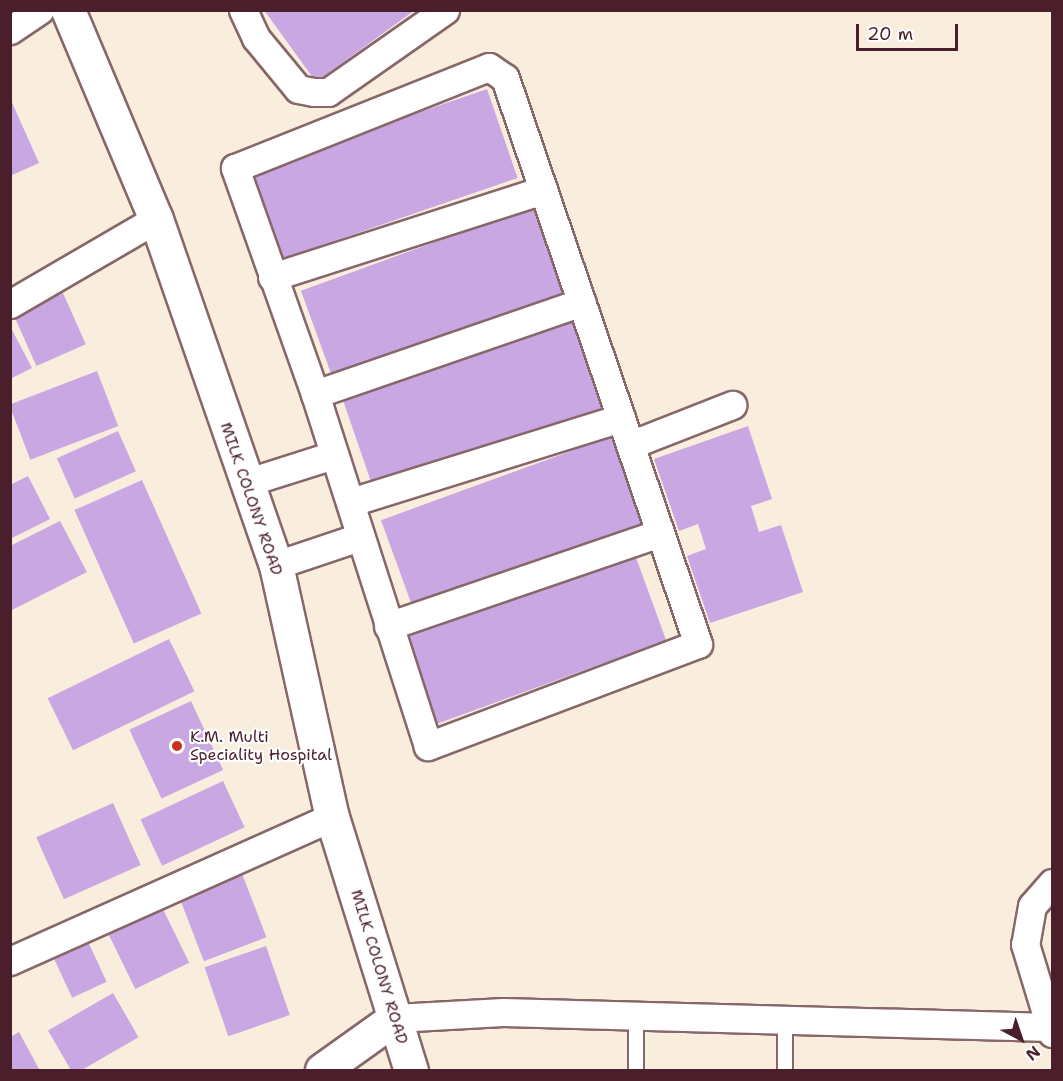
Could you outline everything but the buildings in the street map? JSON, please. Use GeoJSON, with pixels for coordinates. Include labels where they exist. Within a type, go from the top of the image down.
{"type":"FeatureCollection","features":[{"type":"Feature","properties":{"kind":"main road","name":"MILK COLONY ROAD"},"geometry":{"type":"LineString","coordinates":[[68,10],[156,219],[245,483],[276,565],[332,817],[411,1071]]}},
{"type":"Feature","properties":{"kind":"main road"},"geometry":{"type":"LineString","coordinates":[[322,1071],[394,1018]]}},
{"type":"Feature","properties":{"kind":"street"},"geometry":{"type":"LineString","coordinates":[[10,30],[40,10]]}},
{"type":"Feature","properties":{"kind":"street"},"geometry":{"type":"LineString","coordinates":[[243,10],[256,38],[298,89],[328,92],[445,10]]}},
{"type":"Feature","properties":{"kind":"street"},"geometry":{"type":"LineString","coordinates":[[489,67],[505,78],[698,644],[428,746],[359,537],[351,502],[330,456],[315,394],[272,277],[235,168],[489,67]]}},
{"type":"Feature","properties":{"kind":"street"},"geometry":{"type":"LineString","coordinates":[[272,277],[543,190]]}},
{"type":"Feature","properties":{"kind":"street"},"geometry":{"type":"LineString","coordinates":[[10,304],[156,219]]}},
{"type":"Feature","properties":{"kind":"street"},"geometry":{"type":"LineString","coordinates":[[315,394],[582,302]]}},
{"type":"Feature","properties":{"kind":"street"},"geometry":{"type":"LineString","coordinates":[[630,445],[732,405]]}},
{"type":"Feature","properties":{"kind":"street"},"geometry":{"type":"LineString","coordinates":[[351,502],[621,418]]}},
{"type":"Feature","properties":{"kind":"street"},"geometry":{"type":"LineString","coordinates":[[245,483],[330,456]]}},
{"type":"Feature","properties":{"kind":"street"},"geometry":{"type":"LineString","coordinates":[[388,626],[660,533]]}},
{"type":"Feature","properties":{"kind":"street"},"geometry":{"type":"LineString","coordinates":[[276,565],[359,537]]}},
{"type":"Feature","properties":{"kind":"street"},"geometry":{"type":"LineString","coordinates":[[10,961],[332,817]]}},
{"type":"Feature","properties":{"kind":"street"},"geometry":{"type":"LineString","coordinates":[[394,1018],[503,1012],[636,1019],[1051,1030],[1026,944],[1032,906],[1053,883]]}},
{"type":"Feature","properties":{"kind":"lane"},"geometry":{"type":"LineString","coordinates":[[636,1019],[636,1071]]}},
{"type":"Feature","properties":{"kind":"lane"},"geometry":{"type":"LineString","coordinates":[[784,1023],[785,1071]]}},
{"type":"Feature","properties":{"kind":"place","name":"K.M. Multi Speciality Hospital"},"geometry":{"type":"Point","coordinates":[177,746]}}]}
